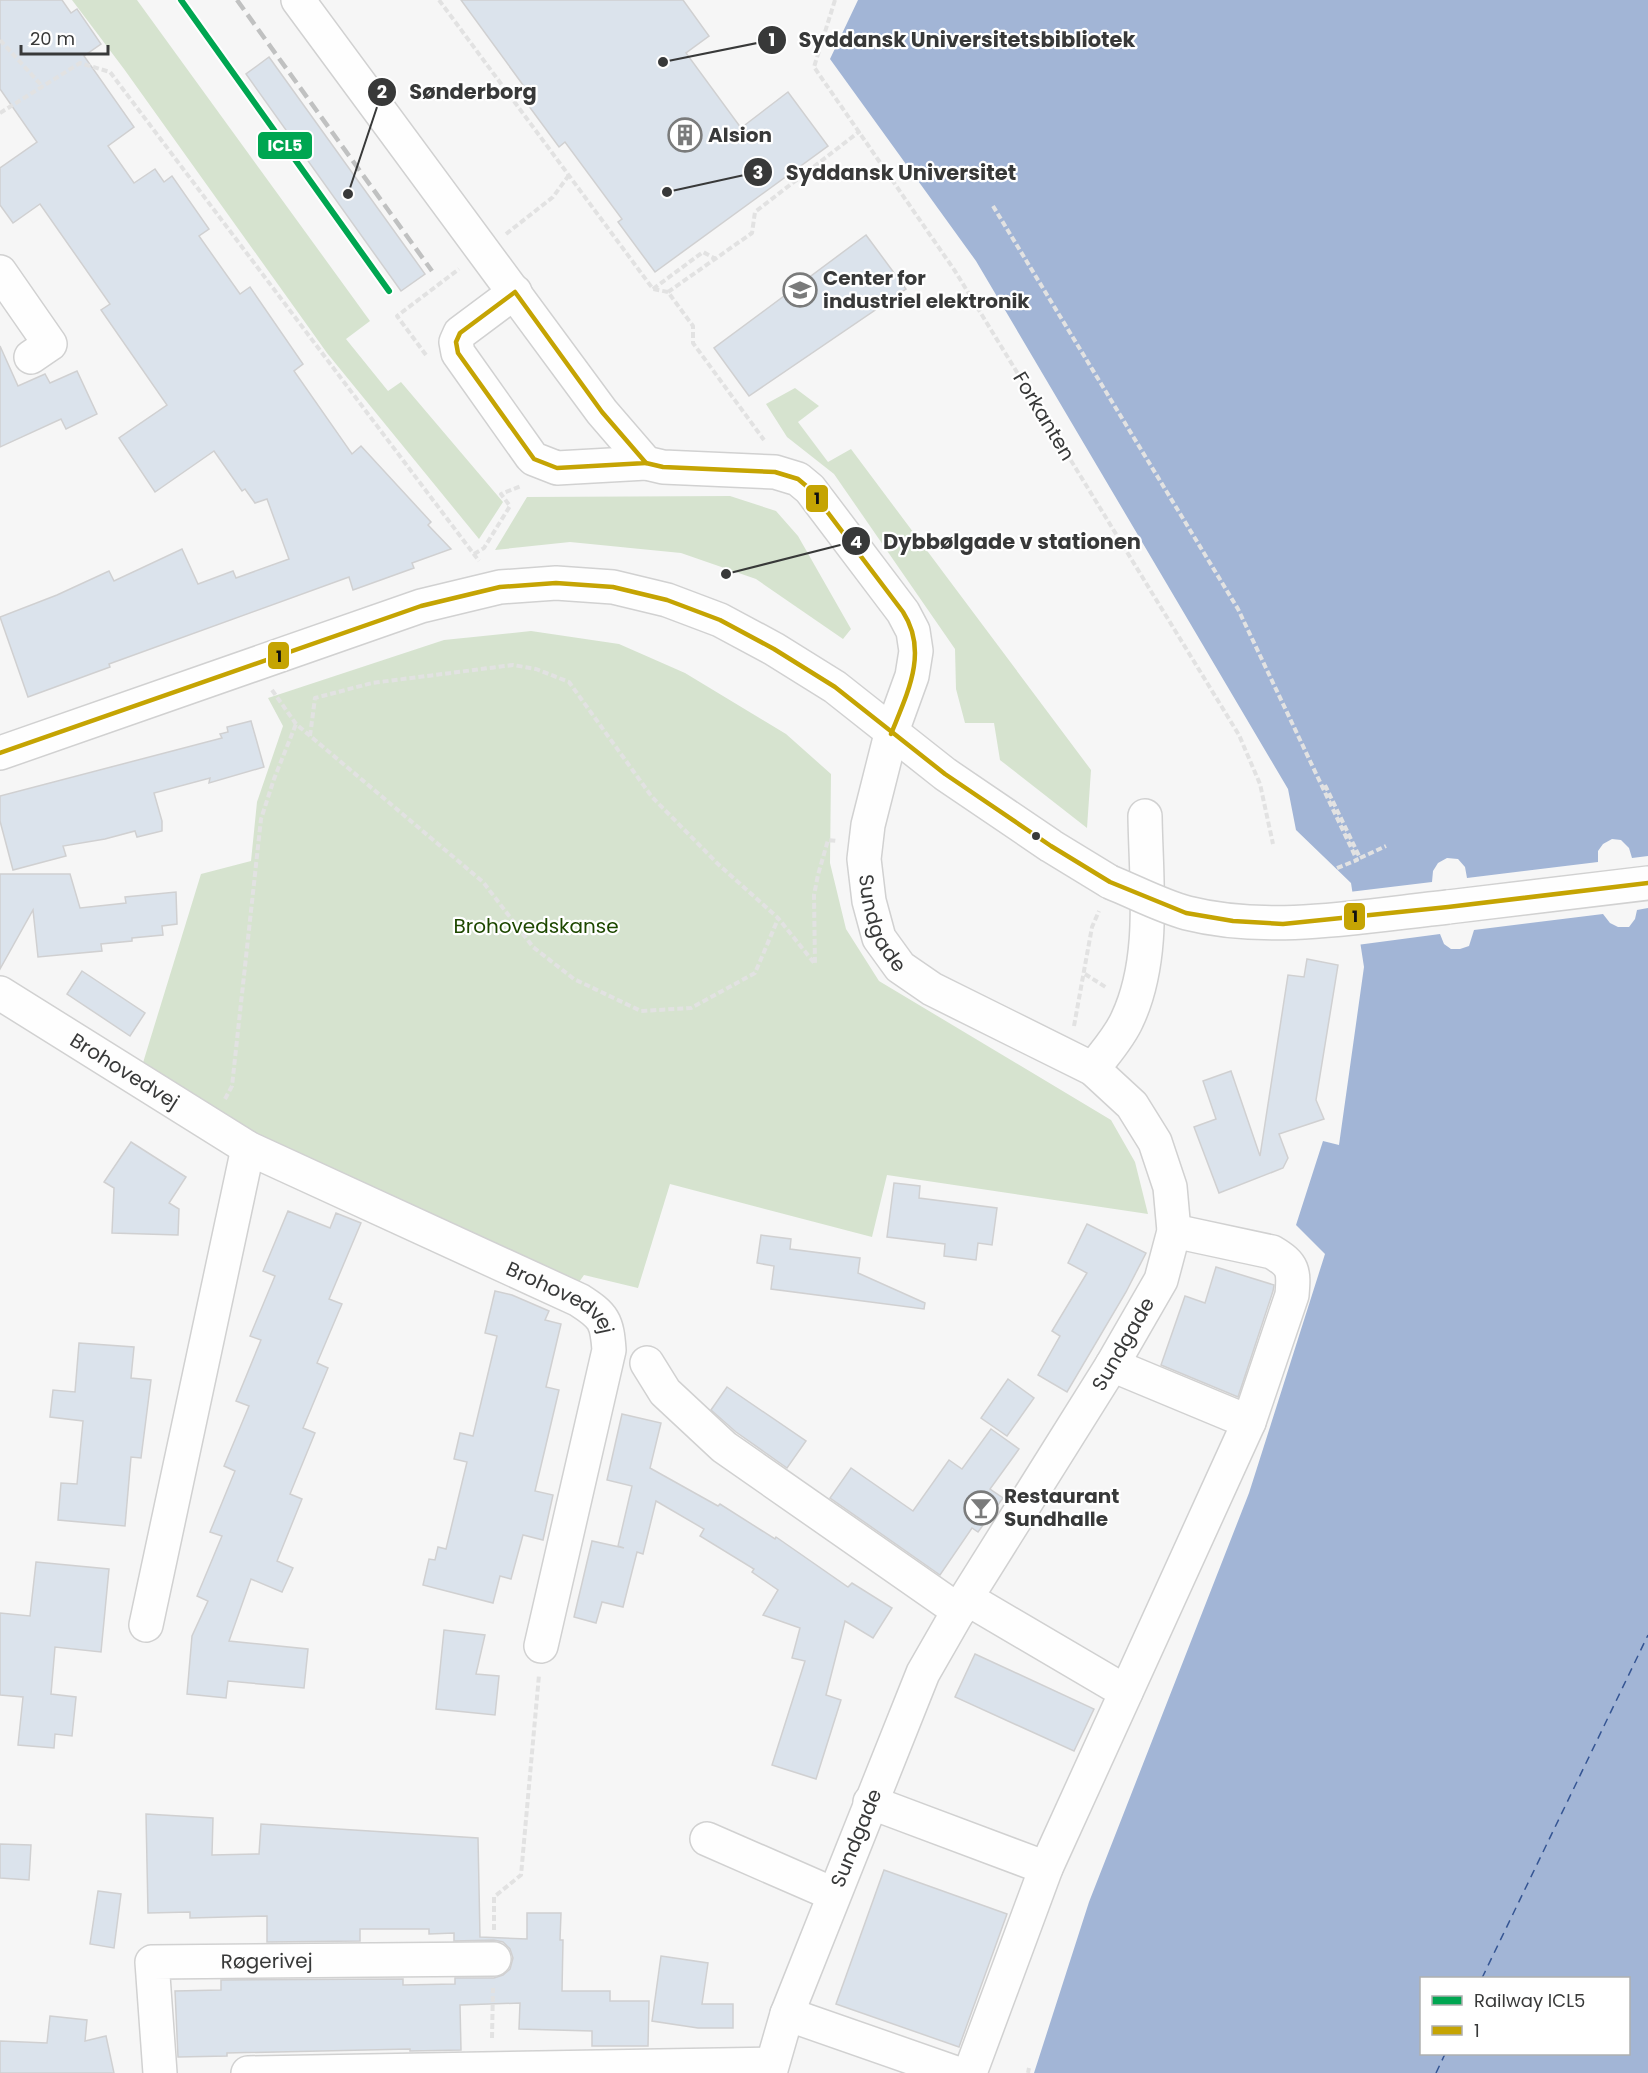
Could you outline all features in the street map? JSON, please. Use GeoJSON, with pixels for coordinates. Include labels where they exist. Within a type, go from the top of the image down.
{"type":"FeatureCollection","features":[{"type":"Feature","properties":{"kind":"street"},"geometry":{"type":"LineString","coordinates":[[298,0],[602,412],[646,463]]}},
{"type":"Feature","properties":{"kind":"street"},"geometry":{"type":"LineString","coordinates":[[0,272],[50,344],[32,357]]}},
{"type":"Feature","properties":{"kind":"street"},"geometry":{"type":"LineString","coordinates":[[515,292],[460,333],[456,342],[458,353],[534,459],[557,468],[646,463],[663,467],[775,472],[798,479],[810,489],[903,612],[913,630],[916,651],[912,676],[891,734]]}},
{"type":"Feature","properties":{"kind":"street"},"geometry":{"type":"LineString","coordinates":[[0,753],[420,606],[500,587],[556,583],[613,587],[667,600],[720,620],[774,649],[835,687],[891,734],[1022,827],[1110,882],[1186,913],[1233,921],[1283,924],[1648,883]]}},
{"type":"Feature","properties":{"kind":"street","name":"Sundgade"},"geometry":{"type":"LineString","coordinates":[[771,2069],[787,2014],[923,1672],[1112,1365],[1161,1280],[1174,1231],[1170,1187],[1155,1142],[1132,1105],[1093,1070],[932,989],[900,967],[879,938],[869,900],[864,859],[867,825],[891,734]]}},
{"type":"Feature","properties":{"kind":"street"},"geometry":{"type":"LineString","coordinates":[[1093,1070],[1126,1022],[1140,987],[1147,951],[1145,816]]}},
{"type":"Feature","properties":{"kind":"street","name":"Brohovedvej"},"geometry":{"type":"LineString","coordinates":[[0,993],[248,1148],[579,1300],[595,1310],[607,1326],[609,1350],[541,1646]]}},
{"type":"Feature","properties":{"kind":"street"},"geometry":{"type":"LineString","coordinates":[[146,1625],[248,1148]]}},
{"type":"Feature","properties":{"kind":"street"},"geometry":{"type":"LineString","coordinates":[[970,2073],[1046,1868],[1249,1422],[1292,1295],[1293,1275],[1286,1260],[1272,1252],[1174,1231]]}},
{"type":"Feature","properties":{"kind":"street"},"geometry":{"type":"LineString","coordinates":[[647,1363],[665,1392],[724,1447],[963,1605],[1126,1692]]}},
{"type":"Feature","properties":{"kind":"street"},"geometry":{"type":"LineString","coordinates":[[1112,1365],[1249,1422]]}},
{"type":"Feature","properties":{"kind":"street"},"geometry":{"type":"LineString","coordinates":[[870,1803],[1046,1868]]}},
{"type":"Feature","properties":{"kind":"street"},"geometry":{"type":"LineString","coordinates":[[707,1839],[833,1894]]}},
{"type":"Feature","properties":{"kind":"street","name":"Røgerivej"},"geometry":{"type":"LineString","coordinates":[[160,2073],[152,1962],[494,1959]]}},
{"type":"Feature","properties":{"kind":"street"},"geometry":{"type":"LineString","coordinates":[[787,2014],[956,2073]]}},
{"type":"Feature","properties":{"kind":"street"},"geometry":{"type":"LineString","coordinates":[[248,2073],[491,2069],[771,2069]]}},
{"type":"Feature","properties":{"kind":"path"},"geometry":{"type":"LineString","coordinates":[[439,0],[653,289],[668,292],[693,326],[693,343],[764,440],[775,472]]}},
{"type":"Feature","properties":{"kind":"path","name":"Forkanten"},"geometry":{"type":"LineString","coordinates":[[835,0],[814,67],[955,271],[1239,735],[1260,784],[1273,844]]}},
{"type":"Feature","properties":{"kind":"path"},"geometry":{"type":"LineString","coordinates":[[0,40],[43,87]]}},
{"type":"Feature","properties":{"kind":"path"},"geometry":{"type":"LineString","coordinates":[[0,113],[80,63],[110,72],[500,587]]}},
{"type":"Feature","properties":{"kind":"path"},"geometry":{"type":"LineString","coordinates":[[668,292],[752,233],[755,212],[860,131]]}},
{"type":"Feature","properties":{"kind":"path"},"geometry":{"type":"LineString","coordinates":[[432,363],[397,316],[553,197],[569,175]]}},
{"type":"Feature","properties":{"kind":"path"},"geometry":{"type":"LineString","coordinates":[[991,204],[1238,609],[1358,859]]}},
{"type":"Feature","properties":{"kind":"path"},"geometry":{"type":"LineString","coordinates":[[653,289],[703,252],[716,259]]}},
{"type":"Feature","properties":{"kind":"path"},"geometry":{"type":"LineString","coordinates":[[474,554],[484,548],[510,506],[501,494],[522,486],[515,477]]}},
{"type":"Feature","properties":{"kind":"path"},"geometry":{"type":"LineString","coordinates":[[259,663],[268,685],[296,724],[483,882],[532,947],[574,979],[641,1011],[692,1008],[756,973],[778,918]]}},
{"type":"Feature","properties":{"kind":"path"},"geometry":{"type":"LineString","coordinates":[[310,736],[315,698],[372,683],[513,665],[536,669],[569,682],[651,796],[717,864],[778,918],[814,964],[814,895],[818,874]]}},
{"type":"Feature","properties":{"kind":"path"},"geometry":{"type":"LineString","coordinates":[[210,1126],[232,1086],[261,819],[296,724]]}},
{"type":"Feature","properties":{"kind":"path"},"geometry":{"type":"LineString","coordinates":[[1358,859],[1335,869],[1386,846]]}},
{"type":"Feature","properties":{"kind":"path"},"geometry":{"type":"LineString","coordinates":[[1062,1054],[1073,1030],[1092,927]]}},
{"type":"Feature","properties":{"kind":"path"},"geometry":{"type":"LineString","coordinates":[[491,2069],[494,1897],[521,1875],[541,1646]]}},
{"type":"Feature","properties":{"kind":"green space"},"geometry":{"type":"Polygon","coordinates":[[[72,0],[137,0],[370,321],[346,339],[388,391],[401,382],[503,502],[479,539],[327,353],[72,0]]]}},
{"type":"Feature","properties":{"kind":"green space"},"geometry":{"type":"Polygon","coordinates":[[[795,388],[819,406],[798,422],[828,462],[851,449],[1091,770],[1087,828],[1000,760],[994,723],[965,723],[956,689],[955,649],[834,474],[787,437],[766,404],[795,388]]]}},
{"type":"Feature","properties":{"kind":"green space"},"geometry":{"type":"Polygon","coordinates":[[[730,496],[776,511],[798,536],[851,629],[843,639],[756,579],[681,553],[570,542],[495,550],[527,497],[730,496]]]}},
{"type":"Feature","properties":{"kind":"green space","name":"Brohovedskanse"},"geometry":{"type":"Polygon","coordinates":[[[531,631],[619,644],[685,673],[786,734],[831,774],[830,863],[846,929],[879,981],[1111,1120],[1135,1162],[1148,1214],[887,1175],[872,1237],[670,1184],[638,1288],[584,1275],[577,1285],[247,1131],[142,1066],[201,874],[251,861],[257,802],[283,726],[268,698],[444,640],[531,631]]]}},
{"type":"Feature","properties":{"kind":"water"},"geometry":{"type":"Polygon","coordinates":[[[858,0],[1648,0],[1648,2073],[1034,2073],[1089,1902],[1249,1493],[1325,1254],[1296,1225],[1323,1141],[1339,1145],[1364,967],[1351,883],[1296,830],[1288,789],[976,261],[830,59],[858,0]]]}},
{"type":"Feature","properties":{"kind":"pier"},"geometry":{"type":"Polygon","coordinates":[[[1612,839],[1621,840],[1629,848],[1632,858],[1648,856],[1648,908],[1637,910],[1635,919],[1629,927],[1618,927],[1610,923],[1603,914],[1474,930],[1469,946],[1460,949],[1451,949],[1444,944],[1440,934],[1357,945],[1349,892],[1432,882],[1433,871],[1438,863],[1447,858],[1458,859],[1465,867],[1467,878],[1598,862],[1598,851],[1603,844],[1612,839]]]}},
{"type":"Feature","properties":{"kind":"building"},"geometry":{"type":"Polygon","coordinates":[[[0,0],[62,0],[71,13],[77,9],[101,44],[84,56],[134,127],[108,146],[134,183],[155,169],[164,182],[172,176],[209,229],[199,236],[240,294],[250,287],[303,364],[294,371],[352,454],[361,446],[431,522],[428,525],[451,549],[412,563],[414,568],[353,590],[349,577],[109,664],[110,667],[28,697],[0,617],[57,595],[109,571],[114,581],[182,549],[198,584],[233,571],[236,578],[289,559],[267,499],[255,503],[245,489],[242,491],[214,451],[155,492],[119,438],[167,405],[101,310],[110,304],[40,204],[13,223],[0,205],[0,168],[37,142],[0,89],[0,0]]]}},
{"type":"Feature","properties":{"kind":"building","name":"Alsion"},"geometry":{"type":"Polygon","coordinates":[[[461,0],[683,0],[709,36],[686,53],[741,128],[788,92],[828,146],[655,272],[618,222],[622,219],[565,142],[559,147],[520,94],[526,89],[461,0]]]}},
{"type":"Feature","properties":{"kind":"building"},"geometry":{"type":"Polygon","coordinates":[[[269,57],[425,274],[401,291],[246,74],[269,57]]]}},
{"type":"Feature","properties":{"kind":"building"},"geometry":{"type":"Polygon","coordinates":[[[866,235],[906,289],[749,396],[714,348],[866,235]]]}},
{"type":"Feature","properties":{"kind":"building"},"geometry":{"type":"Polygon","coordinates":[[[0,346],[18,386],[45,374],[50,383],[77,371],[97,414],[66,429],[61,419],[0,447],[0,346]]]}},
{"type":"Feature","properties":{"kind":"building"},"geometry":{"type":"Polygon","coordinates":[[[251,721],[264,767],[209,783],[210,778],[154,793],[162,821],[162,831],[137,837],[135,831],[63,846],[66,856],[13,870],[0,821],[0,796],[222,738],[220,734],[228,732],[227,727],[251,721]]]}},
{"type":"Feature","properties":{"kind":"building"},"geometry":{"type":"Polygon","coordinates":[[[0,874],[70,874],[80,908],[126,903],[125,897],[176,892],[177,924],[162,926],[163,935],[101,944],[102,951],[38,957],[33,910],[0,969],[0,874]]]}},
{"type":"Feature","properties":{"kind":"building"},"geometry":{"type":"Polygon","coordinates":[[[1307,959],[1338,965],[1316,1100],[1324,1119],[1279,1134],[1288,1158],[1283,1168],[1219,1193],[1194,1127],[1216,1119],[1203,1081],[1231,1071],[1260,1156],[1288,975],[1304,977],[1307,959]]]}},
{"type":"Feature","properties":{"kind":"building"},"geometry":{"type":"Polygon","coordinates":[[[82,971],[145,1013],[130,1036],[67,994],[82,971]]]}},
{"type":"Feature","properties":{"kind":"building"},"geometry":{"type":"Polygon","coordinates":[[[131,1142],[186,1177],[169,1203],[179,1209],[178,1235],[112,1233],[114,1188],[104,1182],[131,1142]]]}},
{"type":"Feature","properties":{"kind":"building"},"geometry":{"type":"Polygon","coordinates":[[[894,1183],[920,1186],[919,1198],[997,1208],[992,1245],[978,1243],[976,1260],[944,1256],[945,1244],[887,1237],[894,1183]]]}},
{"type":"Feature","properties":{"kind":"building"},"geometry":{"type":"Polygon","coordinates":[[[288,1211],[330,1228],[336,1213],[361,1223],[329,1299],[342,1304],[317,1363],[328,1368],[303,1428],[315,1433],[290,1494],[302,1499],[277,1561],[293,1568],[282,1592],[251,1579],[229,1641],[308,1649],[304,1688],[228,1681],[226,1698],[187,1694],[192,1636],[208,1601],[197,1596],[222,1536],[210,1532],[235,1471],[224,1466],[249,1406],[236,1401],[261,1340],[250,1336],[275,1276],[263,1271],[288,1211]]]}},
{"type":"Feature","properties":{"kind":"building"},"geometry":{"type":"Polygon","coordinates":[[[1087,1224],[1146,1253],[1126,1292],[1067,1392],[1038,1375],[1060,1336],[1052,1331],[1087,1273],[1068,1263],[1087,1224]]]}},
{"type":"Feature","properties":{"kind":"building"},"geometry":{"type":"Polygon","coordinates":[[[761,1235],[791,1239],[790,1249],[860,1258],[858,1273],[925,1303],[924,1309],[771,1289],[774,1266],[757,1263],[761,1235]]]}},
{"type":"Feature","properties":{"kind":"building"},"geometry":{"type":"Polygon","coordinates":[[[1216,1267],[1274,1285],[1238,1397],[1161,1365],[1185,1296],[1205,1303],[1216,1267]]]}},
{"type":"Feature","properties":{"kind":"building"},"geometry":{"type":"Polygon","coordinates":[[[495,1291],[512,1295],[549,1311],[545,1320],[561,1324],[546,1387],[559,1390],[535,1491],[553,1495],[543,1540],[523,1535],[511,1579],[500,1576],[493,1603],[423,1585],[429,1559],[435,1560],[438,1547],[446,1549],[467,1462],[454,1459],[460,1433],[473,1436],[497,1336],[485,1333],[495,1291]]]}},
{"type":"Feature","properties":{"kind":"building"},"geometry":{"type":"Polygon","coordinates":[[[79,1343],[134,1347],[131,1378],[151,1380],[141,1458],[131,1457],[125,1526],[58,1520],[61,1483],[77,1484],[83,1421],[50,1417],[53,1390],[75,1392],[79,1343]]]}},
{"type":"Feature","properties":{"kind":"building"},"geometry":{"type":"Polygon","coordinates":[[[1008,1379],[1034,1398],[1007,1436],[981,1418],[1008,1379]]]}},
{"type":"Feature","properties":{"kind":"building"},"geometry":{"type":"Polygon","coordinates":[[[727,1387],[806,1441],[787,1468],[736,1432],[711,1410],[727,1387]]]}},
{"type":"Feature","properties":{"kind":"building"},"geometry":{"type":"Polygon","coordinates":[[[622,1414],[661,1423],[650,1468],[718,1506],[720,1504],[775,1539],[776,1537],[848,1587],[852,1583],[892,1608],[873,1638],[845,1621],[826,1695],[841,1700],[816,1779],[772,1765],[805,1661],[792,1658],[800,1628],[763,1615],[778,1590],[752,1572],[754,1569],[700,1536],[704,1529],[656,1501],[643,1554],[637,1552],[623,1607],[602,1602],[596,1623],[574,1617],[592,1541],[624,1548],[618,1546],[632,1486],[607,1480],[622,1414]]]}},
{"type":"Feature","properties":{"kind":"building"},"geometry":{"type":"Polygon","coordinates":[[[991,1429],[1019,1449],[990,1489],[1003,1498],[978,1532],[972,1528],[940,1575],[830,1498],[851,1468],[913,1511],[949,1460],[962,1469],[991,1429]]]}},
{"type":"Feature","properties":{"kind":"building"},"geometry":{"type":"Polygon","coordinates":[[[36,1562],[109,1569],[101,1652],[55,1647],[51,1694],[76,1697],[72,1736],[55,1734],[54,1748],[18,1745],[23,1697],[0,1695],[0,1613],[30,1616],[36,1562]]]}},
{"type":"Feature","properties":{"kind":"building"},"geometry":{"type":"Polygon","coordinates":[[[444,1630],[485,1635],[476,1674],[499,1676],[495,1715],[436,1709],[444,1630]]]}},
{"type":"Feature","properties":{"kind":"building"},"geometry":{"type":"Polygon","coordinates":[[[975,1654],[1094,1709],[1074,1751],[955,1697],[975,1654]]]}},
{"type":"Feature","properties":{"kind":"building"},"geometry":{"type":"Polygon","coordinates":[[[146,1814],[213,1818],[212,1855],[259,1854],[261,1824],[478,1838],[480,1937],[527,1939],[527,1913],[561,1913],[562,1991],[610,1991],[610,2001],[649,2001],[648,2046],[592,2046],[592,2031],[519,2029],[520,2003],[460,2005],[461,2050],[227,2053],[227,2056],[178,2057],[175,1991],[221,1990],[221,1980],[403,1979],[403,1985],[455,1984],[455,1978],[494,1978],[503,1975],[510,1969],[513,1958],[510,1949],[503,1942],[494,1940],[454,1941],[454,1933],[429,1934],[429,1929],[360,1929],[360,1941],[267,1942],[267,1916],[190,1918],[190,1912],[148,1913],[146,1814]]]}},
{"type":"Feature","properties":{"kind":"building"},"geometry":{"type":"Polygon","coordinates":[[[0,1844],[31,1845],[29,1880],[0,1878],[0,1844]]]}},
{"type":"Feature","properties":{"kind":"building"},"geometry":{"type":"Polygon","coordinates":[[[884,1870],[1007,1914],[959,2047],[836,2004],[884,1870]]]}},
{"type":"Feature","properties":{"kind":"building"},"geometry":{"type":"Polygon","coordinates":[[[98,1891],[121,1894],[114,1948],[90,1944],[98,1891]]]}},
{"type":"Feature","properties":{"kind":"building"},"geometry":{"type":"Polygon","coordinates":[[[661,1956],[708,1963],[702,2004],[733,2004],[733,2028],[698,2028],[652,2021],[661,1956]]]}},
{"type":"Feature","properties":{"kind":"building"},"geometry":{"type":"Polygon","coordinates":[[[50,2016],[87,2020],[85,2041],[106,2036],[114,2073],[0,2073],[0,2041],[47,2043],[50,2016]]]}},
{"type":"Feature","properties":{"kind":"ferry route"},"geometry":{"type":"LineString","coordinates":[[1482,1977],[1648,1635]]}},
{"type":"Feature","properties":{"kind":"ferry route"},"geometry":{"type":"LineString","coordinates":[[1436,2073],[1445,2055]]}},
{"type":"Feature","properties":{"kind":"railway"},"geometry":{"type":"LineString","coordinates":[[237,0],[432,271]]}},
{"type":"Feature","properties":{"kind":"rail line","name":"ICL5"},"geometry":{"type":"LineString","coordinates":[[181,0],[389,291]]}},
{"type":"Feature","properties":{"kind":"transit line","name":"1"},"geometry":{"type":"LineString","coordinates":[[515,292],[602,412],[646,463],[557,468],[534,459],[458,353],[456,342],[460,333],[515,292]]}},
{"type":"Feature","properties":{"kind":"transit line","name":"1"},"geometry":{"type":"LineString","coordinates":[[646,463],[663,467],[775,472],[798,479],[810,489],[903,612],[911,627],[915,658],[913,673],[891,734]]}},
{"type":"Feature","properties":{"kind":"transit line","name":"1"},"geometry":{"type":"LineString","coordinates":[[0,753],[421,606],[500,587],[556,583],[613,587],[667,600],[720,620],[774,649],[835,687],[945,774],[1051,846],[1110,882],[1186,913],[1233,921],[1283,924],[1648,883]]}},
{"type":"Feature","properties":{"kind":"place","name":"Syddansk Universitetsbibliotek"},"geometry":{"type":"Point","coordinates":[663,62]}},
{"type":"Feature","properties":{"kind":"place","name":"Alsion"},"geometry":{"type":"Point","coordinates":[685,135]}},
{"type":"Feature","properties":{"kind":"place","name":"Syddansk Universitet"},"geometry":{"type":"Point","coordinates":[667,192]}},
{"type":"Feature","properties":{"kind":"place","name":"Sønderborg"},"geometry":{"type":"Point","coordinates":[348,194]}},
{"type":"Feature","properties":{"kind":"place","name":"Center for industriel elektronik"},"geometry":{"type":"Point","coordinates":[800,290]}},
{"type":"Feature","properties":{"kind":"place","name":"Dybbølgade v stationen"},"geometry":{"type":"Point","coordinates":[726,574]}},
{"type":"Feature","properties":{"kind":"place","name":"Restaurant Sundhalle"},"geometry":{"type":"Point","coordinates":[981,1508]}}]}
